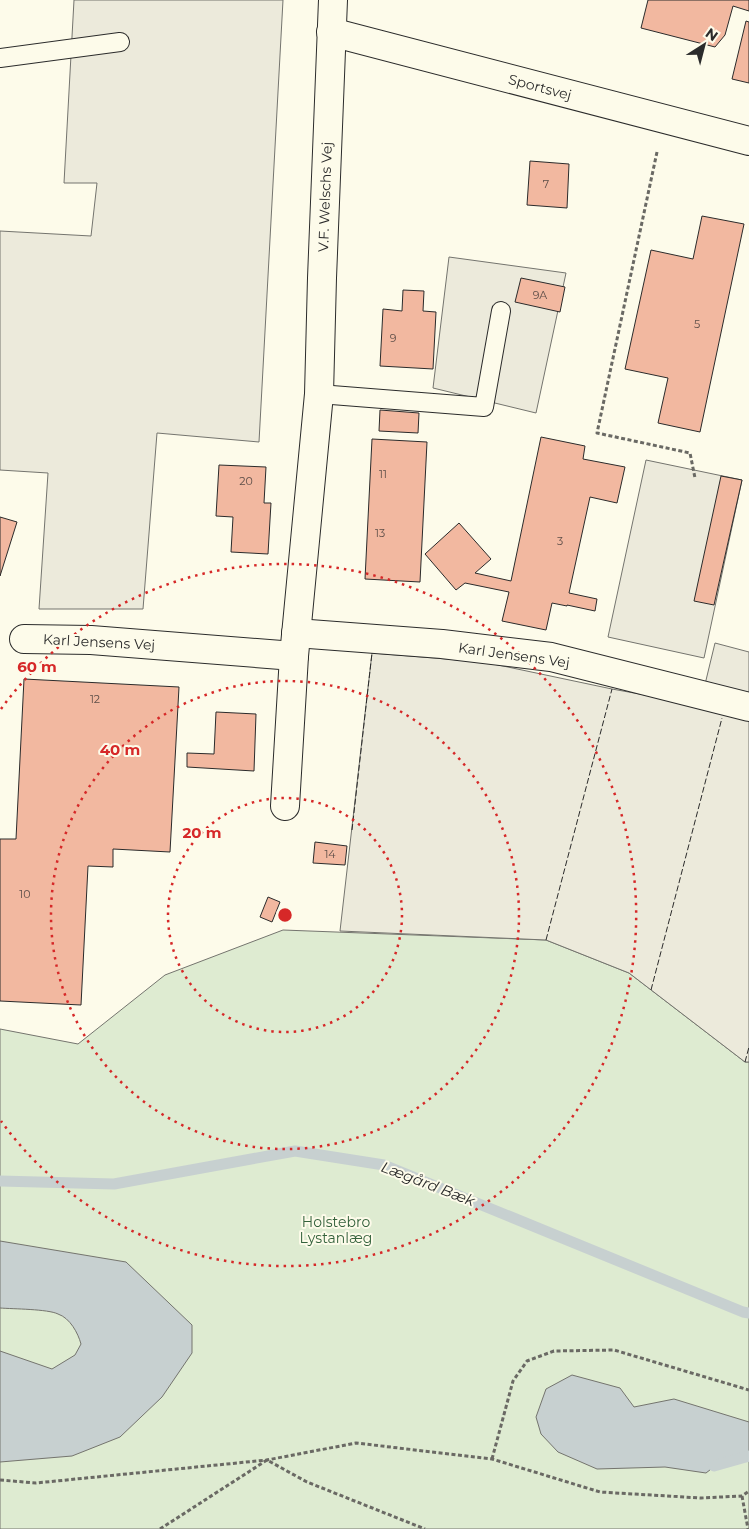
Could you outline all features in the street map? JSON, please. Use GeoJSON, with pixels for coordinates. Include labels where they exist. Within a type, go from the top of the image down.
{"type":"FeatureCollection","features":[{"type":"Feature","properties":{"kind":"street","name":"V.F. Welschs Vej"},"geometry":{"type":"LineString","coordinates":[[295,645],[319,394],[333,0]]}},
{"type":"Feature","properties":{"kind":"street","name":"Sportsvej"},"geometry":{"type":"LineString","coordinates":[[331,32],[749,141]]}},
{"type":"Feature","properties":{"kind":"street","name":"Karl Jensens Vej"},"geometry":{"type":"LineString","coordinates":[[24,639],[295,645],[442,644],[551,657],[749,707]]}},
{"type":"Feature","properties":{"kind":"street"},"geometry":{"type":"LineString","coordinates":[[285,806],[295,645]]}},
{"type":"Feature","properties":{"kind":"lane"},"geometry":{"type":"LineString","coordinates":[[0,58],[120,42]]}},
{"type":"Feature","properties":{"kind":"lane"},"geometry":{"type":"LineString","coordinates":[[319,394],[484,406],[500,311]]}},
{"type":"Feature","properties":{"kind":"path"},"geometry":{"type":"LineString","coordinates":[[664,119],[597,433],[690,453],[695,478]]}},
{"type":"Feature","properties":{"kind":"path"},"geometry":{"type":"LineString","coordinates":[[492,1459],[513,1381],[526,1361],[554,1351],[614,1350],[749,1390]]}},
{"type":"Feature","properties":{"kind":"path"},"geometry":{"type":"LineString","coordinates":[[0,1480],[36,1483],[267,1460],[356,1443],[492,1459],[600,1492],[701,1498],[742,1496],[749,1491]]}},
{"type":"Feature","properties":{"kind":"path"},"geometry":{"type":"LineString","coordinates":[[160,1529],[267,1460]]}},
{"type":"Feature","properties":{"kind":"path"},"geometry":{"type":"LineString","coordinates":[[267,1460],[306,1482],[426,1529]]}},
{"type":"Feature","properties":{"kind":"path"},"geometry":{"type":"LineString","coordinates":[[742,1496],[748,1529]]}},
{"type":"Feature","properties":{"kind":"green space","name":"Holstebro Lystanlæg"},"geometry":{"type":"Polygon","coordinates":[[[283,930],[546,940],[629,973],[745,1062],[749,1062],[749,1529],[0,1529],[0,1029],[78,1044],[165,975],[283,930]]]}},
{"type":"Feature","properties":{"kind":"shaded area"},"geometry":{"type":"Polygon","coordinates":[[[74,0],[283,0],[259,442],[157,433],[143,609],[39,609],[48,473],[0,470],[0,231],[91,236],[97,183],[64,183],[74,0]]]}},
{"type":"Feature","properties":{"kind":"shaded area"},"geometry":{"type":"Polygon","coordinates":[[[449,257],[566,273],[536,413],[433,388],[449,257]]]}},
{"type":"Feature","properties":{"kind":"shaded area"},"geometry":{"type":"Polygon","coordinates":[[[646,460],[742,480],[704,658],[608,637],[646,460]]]}},
{"type":"Feature","properties":{"kind":"shaded area"},"geometry":{"type":"Polygon","coordinates":[[[715,643],[749,652],[749,1062],[745,1062],[629,973],[546,940],[340,931],[372,653],[484,662],[700,705],[715,643]]]}},
{"type":"Feature","properties":{"kind":"shaded area"},"geometry":{"type":"Polygon","coordinates":[[[0,1241],[126,1262],[192,1325],[192,1353],[162,1397],[120,1437],[72,1456],[0,1462],[0,1351],[52,1369],[75,1355],[81,1344],[73,1326],[58,1314],[39,1310],[0,1308],[0,1241]]]}},
{"type":"Feature","properties":{"kind":"shaded area"},"geometry":{"type":"Polygon","coordinates":[[[572,1375],[620,1388],[634,1407],[674,1399],[749,1422],[749,1456],[715,1466],[706,1473],[665,1467],[597,1469],[558,1452],[541,1434],[536,1417],[546,1389],[572,1375]]]}},
{"type":"Feature","properties":{"kind":"building"},"geometry":{"type":"Polygon","coordinates":[[[648,0],[749,0],[749,11],[733,6],[725,35],[715,47],[641,28],[648,0]]]}},
{"type":"Feature","properties":{"kind":"building"},"geometry":{"type":"Polygon","coordinates":[[[746,21],[749,22],[749,83],[732,79],[746,21]]]}},
{"type":"Feature","properties":{"kind":"building"},"geometry":{"type":"Polygon","coordinates":[[[530,161],[569,164],[567,208],[527,205],[530,161]]]}},
{"type":"Feature","properties":{"kind":"building"},"geometry":{"type":"Polygon","coordinates":[[[702,216],[744,224],[700,432],[658,423],[668,378],[625,369],[651,250],[693,259],[702,216]]]}},
{"type":"Feature","properties":{"kind":"building"},"geometry":{"type":"Polygon","coordinates":[[[521,278],[565,287],[560,312],[515,302],[521,278]]]}},
{"type":"Feature","properties":{"kind":"building"},"geometry":{"type":"Polygon","coordinates":[[[403,290],[424,291],[423,311],[436,312],[433,369],[380,366],[383,309],[402,311],[403,290]]]}},
{"type":"Feature","properties":{"kind":"building"},"geometry":{"type":"Polygon","coordinates":[[[380,410],[419,413],[418,433],[379,431],[380,410]]]}},
{"type":"Feature","properties":{"kind":"building"},"geometry":{"type":"Polygon","coordinates":[[[541,437],[585,446],[583,459],[625,467],[617,503],[590,497],[569,593],[597,599],[595,611],[552,603],[546,630],[502,621],[509,592],[465,583],[456,590],[425,554],[459,523],[491,559],[475,573],[511,581],[541,437]]]}},
{"type":"Feature","properties":{"kind":"building"},"geometry":{"type":"Polygon","coordinates":[[[372,439],[427,442],[420,582],[365,579],[372,439]]]}},
{"type":"Feature","properties":{"kind":"building"},"geometry":{"type":"Polygon","coordinates":[[[219,465],[266,467],[264,503],[271,503],[268,554],[231,552],[233,517],[216,516],[219,465]]]}},
{"type":"Feature","properties":{"kind":"building"},"geometry":{"type":"Polygon","coordinates":[[[721,476],[742,480],[714,605],[694,601],[721,476]]]}},
{"type":"Feature","properties":{"kind":"building"},"geometry":{"type":"Polygon","coordinates":[[[0,517],[17,522],[0,576],[0,517]]]}},
{"type":"Feature","properties":{"kind":"building"},"geometry":{"type":"Polygon","coordinates":[[[24,679],[179,687],[170,852],[113,849],[113,867],[88,866],[81,1005],[0,1001],[0,839],[16,839],[24,679]]]}},
{"type":"Feature","properties":{"kind":"building"},"geometry":{"type":"Polygon","coordinates":[[[216,712],[256,714],[254,771],[187,767],[187,753],[214,754],[216,712]]]}},
{"type":"Feature","properties":{"kind":"building"},"geometry":{"type":"Polygon","coordinates":[[[315,842],[347,846],[345,865],[313,863],[315,842]]]}},
{"type":"Feature","properties":{"kind":"building"},"geometry":{"type":"Polygon","coordinates":[[[268,897],[280,902],[272,922],[260,917],[268,897]]]}},
{"type":"Feature","properties":{"kind":"waterway","name":"Lægård Bæk"},"geometry":{"type":"LineString","coordinates":[[0,1181],[114,1184],[295,1151],[384,1165],[749,1313]]}},
{"type":"Feature","properties":{"kind":"waterway"},"geometry":{"type":"LineString","coordinates":[[714,1466],[749,1456]]}},
{"type":"Feature","properties":{"kind":"fence"},"geometry":{"type":"LineString","coordinates":[[352,830],[372,653]]}},
{"type":"Feature","properties":{"kind":"fence"},"geometry":{"type":"LineString","coordinates":[[546,940],[612,689]]}},
{"type":"Feature","properties":{"kind":"fence"},"geometry":{"type":"LineString","coordinates":[[651,990],[722,718]]}},
{"type":"Feature","properties":{"kind":"fence"},"geometry":{"type":"LineString","coordinates":[[745,1062],[749,1047]]}}]}
